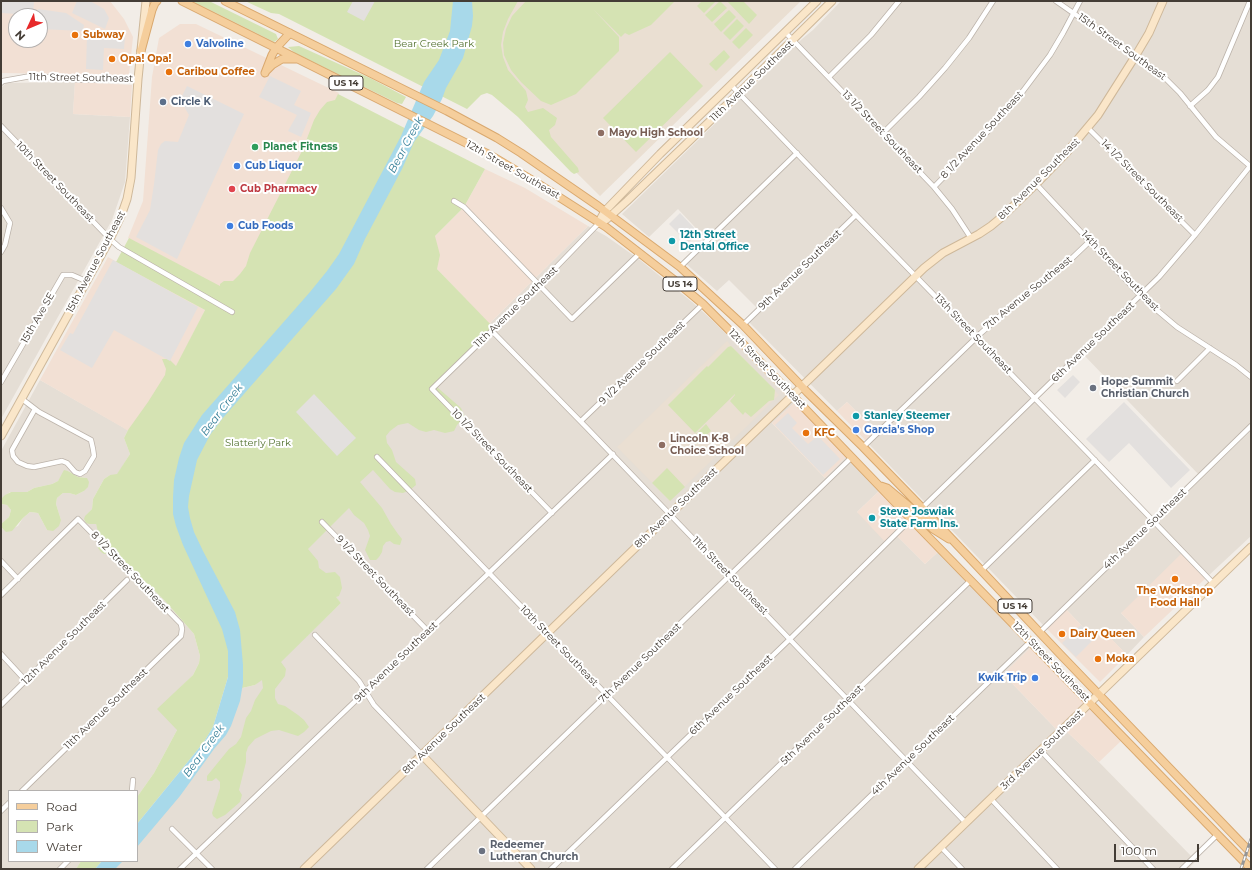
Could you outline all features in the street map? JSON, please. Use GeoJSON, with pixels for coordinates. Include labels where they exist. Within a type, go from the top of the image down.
{"type":"FeatureCollection","features":[{"type":"Feature","properties":{"kind":"main road","name":"15th Avenue Southeast"},"geometry":{"type":"LineString","coordinates":[[1,436],[110,239],[121,216],[130,190],[136,124],[138,79],[146,1]]}},
{"type":"Feature","properties":{"kind":"main road"},"geometry":{"type":"LineString","coordinates":[[141,51],[152,10],[157,1]]}},
{"type":"Feature","properties":{"kind":"main road","name":"12th Street Southeast"},"geometry":{"type":"LineString","coordinates":[[182,1],[492,156],[538,183],[599,223],[673,279],[703,304],[793,395],[878,485],[1251,869]]}},
{"type":"Feature","properties":{"kind":"main road","name":"12th Street Southeast"},"geometry":{"type":"LineString","coordinates":[[226,1],[447,111],[497,138],[608,213],[680,267],[743,325],[802,387],[863,446],[1250,852]]}},
{"type":"Feature","properties":{"kind":"main road","name":"11th Avenue Southeast"},"geometry":{"type":"LineString","coordinates":[[608,213],[660,154],[817,1]]}},
{"type":"Feature","properties":{"kind":"main road","name":"11th Avenue Southeast"},"geometry":{"type":"LineString","coordinates":[[599,223],[601,218],[627,201],[832,1]]}},
{"type":"Feature","properties":{"kind":"main road","name":"8th Avenue Southeast"},"geometry":{"type":"LineString","coordinates":[[304,869],[916,276],[943,253],[983,232],[1000,219],[1036,184],[1098,116],[1136,55],[1152,26],[1163,1]]}},
{"type":"Feature","properties":{"kind":"main road"},"geometry":{"type":"LineString","coordinates":[[290,33],[276,48],[265,73],[282,59],[298,59]]}},
{"type":"Feature","properties":{"kind":"main road"},"geometry":{"type":"LineString","coordinates":[[878,485],[887,488],[911,508],[919,510],[922,508]]}},
{"type":"Feature","properties":{"kind":"main road"},"geometry":{"type":"LineString","coordinates":[[911,519],[915,517],[922,518],[937,532],[954,541]]}},
{"type":"Feature","properties":{"kind":"main road","name":"3rd Avenue Southeast"},"geometry":{"type":"LineString","coordinates":[[918,869],[1251,547]]}},
{"type":"Feature","properties":{"kind":"main road"},"geometry":{"type":"LineString","coordinates":[[422,755],[531,869]]}},
{"type":"Feature","properties":{"kind":"main road"},"geometry":{"type":"LineString","coordinates":[[1220,837],[1244,869]]}},
{"type":"Feature","properties":{"kind":"street"},"geometry":{"type":"LineString","coordinates":[[829,77],[870,35],[899,1]]}},
{"type":"Feature","properties":{"kind":"street"},"geometry":{"type":"LineString","coordinates":[[882,133],[919,97],[945,68],[969,38],[993,1]]}},
{"type":"Feature","properties":{"kind":"street","name":"15th Street Southeast"},"geometry":{"type":"LineString","coordinates":[[1056,1],[1162,74],[1180,93],[1216,137],[1251,165]]}},
{"type":"Feature","properties":{"kind":"street","name":"8 1/2 Avenue Southeast"},"geometry":{"type":"LineString","coordinates":[[934,187],[1005,113],[1023,91],[1050,55],[1080,1]]}},
{"type":"Feature","properties":{"kind":"street"},"geometry":{"type":"LineString","coordinates":[[1190,106],[1208,90],[1218,77],[1250,1]]}},
{"type":"Feature","properties":{"kind":"street","name":"13 1/2 Street Southeast"},"geometry":{"type":"LineString","coordinates":[[785,32],[934,187],[952,209],[971,238]]}},
{"type":"Feature","properties":{"kind":"street","name":"11th Street Southeast"},"geometry":{"type":"LineString","coordinates":[[1,83],[3,81],[31,76],[84,80],[138,79]]}},
{"type":"Feature","properties":{"kind":"street","name":"13th Street Southeast"},"geometry":{"type":"LineString","coordinates":[[731,85],[1095,460],[1213,584]]}},
{"type":"Feature","properties":{"kind":"street","name":"10th Street Southeast"},"geometry":{"type":"LineString","coordinates":[[1,126],[110,239],[119,246],[232,312]]}},
{"type":"Feature","properties":{"kind":"street","name":"14 1/2 Street Southeast"},"geometry":{"type":"LineString","coordinates":[[1088,128],[1195,235]]}},
{"type":"Feature","properties":{"kind":"street"},"geometry":{"type":"LineString","coordinates":[[680,267],[797,153]]}},
{"type":"Feature","properties":{"kind":"street","name":"6th Avenue Southeast"},"geometry":{"type":"LineString","coordinates":[[922,508],[1141,296],[1195,235],[1251,165]]}},
{"type":"Feature","properties":{"kind":"street","name":"14th Street Southeast"},"geometry":{"type":"LineString","coordinates":[[1036,184],[1141,296],[1178,327],[1251,377]]}},
{"type":"Feature","properties":{"kind":"street"},"geometry":{"type":"LineString","coordinates":[[454,202],[464,207],[572,319],[640,253]]}},
{"type":"Feature","properties":{"kind":"street"},"geometry":{"type":"LineString","coordinates":[[1,208],[10,223],[7,239],[1,252]]}},
{"type":"Feature","properties":{"kind":"street","name":"9th Avenue Southeast"},"geometry":{"type":"LineString","coordinates":[[743,325],[856,215]]}},
{"type":"Feature","properties":{"kind":"street","name":"11th Avenue Southeast"},"geometry":{"type":"LineString","coordinates":[[432,389],[539,285],[599,223]]}},
{"type":"Feature","properties":{"kind":"street","name":"7th Avenue Southeast"},"geometry":{"type":"LineString","coordinates":[[863,446],[976,337],[1017,301],[1068,262],[1090,240]]}},
{"type":"Feature","properties":{"kind":"street","name":"15th Ave SE"},"geometry":{"type":"LineString","coordinates":[[1,382],[63,275],[72,275],[86,281]]}},
{"type":"Feature","properties":{"kind":"street","name":"9 1/2 Avenue Southeast"},"geometry":{"type":"LineString","coordinates":[[581,421],[703,304]]}},
{"type":"Feature","properties":{"kind":"street","name":"11th Street Southeast"},"geometry":{"type":"LineString","coordinates":[[492,331],[613,454],[966,823]]}},
{"type":"Feature","properties":{"kind":"street"},"geometry":{"type":"LineString","coordinates":[[1177,381],[1210,348]]}},
{"type":"Feature","properties":{"kind":"street","name":"10 1/2 Street Southeast"},"geometry":{"type":"LineString","coordinates":[[432,389],[552,513]]}},
{"type":"Feature","properties":{"kind":"street"},"geometry":{"type":"LineString","coordinates":[[22,399],[35,409],[91,440],[94,456],[85,471],[80,474],[75,472],[67,463],[62,461],[34,467],[27,466],[18,462],[13,456],[12,450],[35,409]]}},
{"type":"Feature","properties":{"kind":"street","name":"4th Avenue Southeast"},"geometry":{"type":"LineString","coordinates":[[1039,632],[1251,426]]}},
{"type":"Feature","properties":{"kind":"street","name":"9th Avenue Southeast"},"geometry":{"type":"LineString","coordinates":[[180,869],[613,454]]}},
{"type":"Feature","properties":{"kind":"street","name":"7th Avenue Southeast"},"geometry":{"type":"LineString","coordinates":[[427,869],[852,457]]}},
{"type":"Feature","properties":{"kind":"street","name":"10th Street Southeast"},"geometry":{"type":"LineString","coordinates":[[377,458],[775,869]]}},
{"type":"Feature","properties":{"kind":"street"},"geometry":{"type":"LineString","coordinates":[[981,570],[1095,460]]}},
{"type":"Feature","properties":{"kind":"street","name":"8 1/2 Street Southeast"},"geometry":{"type":"LineString","coordinates":[[18,579],[78,519],[181,624]]}},
{"type":"Feature","properties":{"kind":"street","name":"6th Avenue Southeast"},"geometry":{"type":"LineString","coordinates":[[550,869],[790,639],[911,519]]}},
{"type":"Feature","properties":{"kind":"street","name":"9 1/2 Street Southeast"},"geometry":{"type":"LineString","coordinates":[[322,522],[428,631]]}},
{"type":"Feature","properties":{"kind":"street"},"geometry":{"type":"LineString","coordinates":[[1,561],[18,579],[1,595]]}},
{"type":"Feature","properties":{"kind":"street","name":"12th Avenue Southeast"},"geometry":{"type":"LineString","coordinates":[[1,705],[127,580]]}},
{"type":"Feature","properties":{"kind":"street","name":"5th Avenue Southeast"},"geometry":{"type":"LineString","coordinates":[[672,869],[971,580]]}},
{"type":"Feature","properties":{"kind":"street","name":"11th Avenue Southeast"},"geometry":{"type":"LineString","coordinates":[[23,790],[181,636],[181,624]]}},
{"type":"Feature","properties":{"kind":"street"},"geometry":{"type":"LineString","coordinates":[[315,635],[359,680],[374,705],[422,755]]}},
{"type":"Feature","properties":{"kind":"street","name":"4th Avenue Southeast"},"geometry":{"type":"LineString","coordinates":[[795,869],[1031,641]]}},
{"type":"Feature","properties":{"kind":"street"},"geometry":{"type":"LineString","coordinates":[[1,654],[26,681]]}},
{"type":"Feature","properties":{"kind":"street"},"geometry":{"type":"LineString","coordinates":[[1041,751],[1153,869]]}},
{"type":"Feature","properties":{"kind":"street"},"geometry":{"type":"LineString","coordinates":[[132,780],[132,790]]}},
{"type":"Feature","properties":{"kind":"street"},"geometry":{"type":"LineString","coordinates":[[991,799],[1058,869]]}},
{"type":"Feature","properties":{"kind":"street"},"geometry":{"type":"LineString","coordinates":[[172,829],[212,869]]}},
{"type":"Feature","properties":{"kind":"street"},"geometry":{"type":"LineString","coordinates":[[1182,869],[1220,837]]}},
{"type":"Feature","properties":{"kind":"street"},"geometry":{"type":"LineString","coordinates":[[941,847],[962,869]]}},
{"type":"Feature","properties":{"kind":"shaded area"},"geometry":{"type":"Polygon","coordinates":[[[1,1],[110,1],[124,19],[133,37],[129,75],[1,73],[1,1]]]}},
{"type":"Feature","properties":{"kind":"shaded area"},"geometry":{"type":"Polygon","coordinates":[[[1,1],[34,1],[34,8],[8,8],[8,13],[1,13],[1,1]]]}},
{"type":"Feature","properties":{"kind":"shaded area"},"geometry":{"type":"Polygon","coordinates":[[[77,1],[90,1],[104,9],[109,18],[105,29],[72,13],[77,1]]]}},
{"type":"Feature","properties":{"kind":"shaded area"},"geometry":{"type":"Polygon","coordinates":[[[353,1],[375,1],[364,21],[347,12],[353,1]]]}},
{"type":"Feature","properties":{"kind":"shaded area","name":"Mayo High School"},"geometry":{"type":"Polygon","coordinates":[[[488,1],[801,1],[600,196],[474,71],[488,1]]]}},
{"type":"Feature","properties":{"kind":"shaded area"},"geometry":{"type":"Polygon","coordinates":[[[841,1],[1251,1],[1251,536],[1207,577],[1121,613],[1144,637],[1127,655],[1103,631],[1094,639],[1065,608],[1045,627],[867,442],[877,432],[847,402],[837,411],[748,321],[759,310],[729,280],[717,291],[684,262],[707,240],[678,209],[649,237],[622,214],[813,30],[841,1]],[[1082,353],[1035,399],[1153,522],[1200,476],[1082,353]]]}},
{"type":"Feature","properties":{"kind":"shaded area"},"geometry":{"type":"Polygon","coordinates":[[[48,10],[66,13],[84,25],[83,31],[48,29],[48,10]]]}},
{"type":"Feature","properties":{"kind":"shaded area"},"geometry":{"type":"Polygon","coordinates":[[[180,24],[196,24],[339,93],[237,296],[128,238],[143,201],[152,77],[159,38],[180,24]]]}},
{"type":"Feature","properties":{"kind":"shaded area"},"geometry":{"type":"Polygon","coordinates":[[[87,35],[125,37],[124,49],[104,48],[103,70],[86,69],[87,35]]]}},
{"type":"Feature","properties":{"kind":"shaded area"},"geometry":{"type":"Polygon","coordinates":[[[270,76],[301,91],[294,105],[311,113],[301,137],[288,131],[297,115],[259,97],[270,76]]]}},
{"type":"Feature","properties":{"kind":"shaded area"},"geometry":{"type":"Polygon","coordinates":[[[75,82],[73,114],[130,117],[125,182],[112,220],[1,419],[1,88],[6,83],[75,82]]]}},
{"type":"Feature","properties":{"kind":"shaded area"},"geometry":{"type":"Polygon","coordinates":[[[75,82],[132,85],[130,117],[73,114],[75,82]]]}},
{"type":"Feature","properties":{"kind":"shaded area"},"geometry":{"type":"Polygon","coordinates":[[[187,86],[244,114],[177,259],[136,237],[150,210],[158,150],[161,144],[165,141],[178,142],[189,115],[180,100],[187,86]]]}},
{"type":"Feature","properties":{"kind":"shaded area"},"geometry":{"type":"Polygon","coordinates":[[[485,169],[525,188],[588,226],[489,324],[437,269],[435,236],[464,207],[485,169]]]}},
{"type":"Feature","properties":{"kind":"shaded area"},"geometry":{"type":"Polygon","coordinates":[[[680,213],[696,230],[688,243],[669,224],[680,213]]]}},
{"type":"Feature","properties":{"kind":"shaded area"},"geometry":{"type":"Polygon","coordinates":[[[588,226],[606,236],[640,260],[713,321],[795,402],[772,423],[825,478],[847,456],[880,490],[857,512],[896,535],[925,564],[938,552],[1031,647],[1003,674],[1057,730],[914,869],[112,869],[118,862],[138,862],[138,840],[226,728],[242,688],[255,685],[341,603],[298,558],[358,485],[368,449],[494,329],[489,324],[588,226]]]}},
{"type":"Feature","properties":{"kind":"shaded area"},"geometry":{"type":"Polygon","coordinates":[[[108,257],[205,310],[141,438],[40,380],[108,257]]]}},
{"type":"Feature","properties":{"kind":"shaded area"},"geometry":{"type":"Polygon","coordinates":[[[113,260],[198,307],[170,361],[114,330],[92,368],[60,350],[70,333],[73,334],[113,260]]]}},
{"type":"Feature","properties":{"kind":"shaded area"},"geometry":{"type":"Polygon","coordinates":[[[727,341],[779,395],[670,501],[617,447],[727,341]]]}},
{"type":"Feature","properties":{"kind":"shaded area"},"geometry":{"type":"Polygon","coordinates":[[[1073,375],[1080,382],[1065,398],[1057,390],[1073,375]]]}},
{"type":"Feature","properties":{"kind":"shaded area"},"geometry":{"type":"Polygon","coordinates":[[[40,380],[128,430],[124,438],[130,454],[117,475],[110,475],[104,479],[93,499],[92,509],[86,516],[93,524],[96,524],[98,529],[97,544],[112,549],[165,601],[194,634],[200,656],[199,663],[193,675],[182,686],[177,730],[154,773],[138,796],[138,790],[8,790],[8,862],[80,862],[76,869],[1,869],[1,524],[2,528],[6,531],[18,526],[23,518],[30,512],[38,513],[47,530],[61,520],[56,504],[57,498],[63,493],[76,495],[84,491],[87,478],[78,477],[68,471],[62,475],[58,481],[52,484],[34,488],[27,492],[10,492],[1,499],[1,451],[40,380]]]}},
{"type":"Feature","properties":{"kind":"shaded area"},"geometry":{"type":"Polygon","coordinates":[[[314,394],[356,438],[337,456],[296,412],[314,394]]]}},
{"type":"Feature","properties":{"kind":"shaded area"},"geometry":{"type":"Polygon","coordinates":[[[795,402],[847,456],[825,478],[772,423],[795,402]]]}},
{"type":"Feature","properties":{"kind":"shaded area"},"geometry":{"type":"Polygon","coordinates":[[[847,402],[877,432],[867,442],[837,411],[847,402]]]}},
{"type":"Feature","properties":{"kind":"shaded area"},"geometry":{"type":"Polygon","coordinates":[[[1124,402],[1190,470],[1171,488],[1129,443],[1109,462],[1086,439],[1124,402]]]}},
{"type":"Feature","properties":{"kind":"shaded area"},"geometry":{"type":"Polygon","coordinates":[[[788,413],[797,423],[792,428],[808,444],[818,436],[840,459],[823,475],[775,425],[788,413]]]}},
{"type":"Feature","properties":{"kind":"shaded area"},"geometry":{"type":"Polygon","coordinates":[[[880,490],[938,552],[925,564],[896,535],[887,544],[857,512],[880,490]]]}},
{"type":"Feature","properties":{"kind":"shaded area"},"geometry":{"type":"Polygon","coordinates":[[[1,502],[2,504],[7,505],[11,510],[9,517],[1,524],[1,502]]]}},
{"type":"Feature","properties":{"kind":"shaded area"},"geometry":{"type":"Polygon","coordinates":[[[1183,552],[1207,577],[1144,637],[1121,613],[1183,552]]]}},
{"type":"Feature","properties":{"kind":"shaded area"},"geometry":{"type":"Polygon","coordinates":[[[1065,608],[1094,639],[1103,630],[1127,655],[1100,682],[1045,627],[1065,608]]]}},
{"type":"Feature","properties":{"kind":"shaded area"},"geometry":{"type":"Polygon","coordinates":[[[1081,625],[1094,639],[1076,657],[1062,643],[1081,625]]]}},
{"type":"Feature","properties":{"kind":"shaded area"},"geometry":{"type":"Polygon","coordinates":[[[1031,647],[1085,703],[1057,730],[1003,674],[1031,647]]]}},
{"type":"Feature","properties":{"kind":"shaded area"},"geometry":{"type":"Polygon","coordinates":[[[1089,709],[1121,741],[1099,762],[1066,731],[1089,709]]]}},
{"type":"Feature","properties":{"kind":"shaded area"},"geometry":{"type":"Polygon","coordinates":[[[1066,731],[1092,755],[1196,861],[1188,869],[924,869],[1066,731]]]}},
{"type":"Feature","properties":{"kind":"green space"},"geometry":{"type":"Polygon","coordinates":[[[192,1],[209,1],[276,34],[278,39],[274,42],[192,1]]]}},
{"type":"Feature","properties":{"kind":"green space","name":"Bear Creek Park"},"geometry":{"type":"Polygon","coordinates":[[[245,1],[518,1],[503,32],[501,45],[503,57],[508,70],[526,91],[528,100],[525,107],[528,112],[543,108],[557,118],[555,125],[549,130],[551,137],[578,168],[579,172],[574,174],[571,172],[518,117],[492,95],[487,93],[481,95],[467,109],[279,14],[271,13],[245,1]]]}},
{"type":"Feature","properties":{"kind":"green space"},"geometry":{"type":"Polygon","coordinates":[[[526,1],[675,1],[651,25],[629,35],[625,33],[621,37],[593,9],[619,37],[619,51],[576,94],[551,105],[541,101],[521,82],[511,70],[504,55],[503,43],[506,29],[512,16],[526,1]]]}},
{"type":"Feature","properties":{"kind":"green space"},"geometry":{"type":"Polygon","coordinates":[[[702,1],[716,1],[704,13],[697,6],[702,1]]]}},
{"type":"Feature","properties":{"kind":"green space"},"geometry":{"type":"Polygon","coordinates":[[[720,1],[727,8],[712,22],[705,15],[720,1]]]}},
{"type":"Feature","properties":{"kind":"green space"},"geometry":{"type":"Polygon","coordinates":[[[727,1],[743,1],[757,15],[749,24],[727,1]]]}},
{"type":"Feature","properties":{"kind":"green space"},"geometry":{"type":"Polygon","coordinates":[[[729,10],[736,17],[721,32],[714,24],[729,10]]]}},
{"type":"Feature","properties":{"kind":"green space"},"geometry":{"type":"Polygon","coordinates":[[[737,19],[744,26],[730,40],[723,33],[737,19]]]}},
{"type":"Feature","properties":{"kind":"green space"},"geometry":{"type":"Polygon","coordinates":[[[746,28],[753,35],[739,49],[732,42],[746,28]]]}},
{"type":"Feature","properties":{"kind":"green space"},"geometry":{"type":"Polygon","coordinates":[[[299,46],[372,79],[406,97],[402,104],[397,103],[295,53],[288,47],[299,46]]]}},
{"type":"Feature","properties":{"kind":"green space"},"geometry":{"type":"Polygon","coordinates":[[[724,50],[730,57],[716,71],[709,64],[724,50]]]}},
{"type":"Feature","properties":{"kind":"green space"},"geometry":{"type":"Polygon","coordinates":[[[670,52],[703,86],[636,152],[603,118],[670,52]]]}},
{"type":"Feature","properties":{"kind":"green space","name":"Slatterly Park"},"geometry":{"type":"Polygon","coordinates":[[[338,94],[485,169],[464,207],[435,236],[440,255],[437,269],[495,329],[439,382],[438,388],[461,408],[465,417],[457,425],[454,431],[445,433],[434,430],[426,432],[419,430],[408,423],[398,425],[386,436],[387,443],[392,450],[396,462],[415,479],[416,485],[403,493],[395,492],[390,489],[373,470],[360,482],[382,508],[402,539],[400,545],[394,544],[390,541],[386,542],[379,557],[376,560],[370,560],[365,550],[370,536],[368,530],[364,523],[354,515],[349,508],[308,549],[318,561],[319,568],[326,573],[335,572],[340,577],[342,588],[339,596],[336,597],[341,603],[281,662],[286,669],[285,676],[275,689],[275,698],[278,704],[285,706],[298,715],[309,727],[298,736],[279,730],[271,731],[255,739],[248,747],[246,753],[246,762],[239,790],[242,795],[240,802],[225,815],[217,819],[213,816],[212,813],[220,788],[220,782],[216,778],[212,781],[207,781],[207,776],[241,737],[246,718],[263,688],[262,680],[255,685],[242,688],[228,656],[228,677],[213,727],[204,742],[138,823],[138,796],[154,773],[177,730],[157,709],[193,675],[199,663],[200,656],[194,634],[165,601],[112,549],[108,553],[104,554],[101,552],[97,544],[99,535],[96,524],[86,523],[84,519],[92,509],[93,499],[104,479],[110,475],[117,474],[130,454],[124,438],[165,375],[166,369],[162,359],[169,359],[176,366],[205,310],[116,262],[129,238],[220,286],[220,284],[224,281],[233,281],[246,266],[250,253],[303,149],[314,120],[327,102],[335,100],[338,94]]]}},
{"type":"Feature","properties":{"kind":"green space"},"geometry":{"type":"Polygon","coordinates":[[[731,346],[775,390],[774,400],[769,401],[751,417],[745,412],[743,415],[730,401],[735,394],[695,433],[668,405],[707,366],[732,392],[708,367],[728,347],[731,346]]]}},
{"type":"Feature","properties":{"kind":"green space"},"geometry":{"type":"Polygon","coordinates":[[[706,424],[711,431],[697,444],[693,440],[693,437],[706,424]]]}},
{"type":"Feature","properties":{"kind":"green space"},"geometry":{"type":"Polygon","coordinates":[[[667,468],[685,487],[670,501],[652,483],[667,468]]]}},
{"type":"Feature","properties":{"kind":"green space"},"geometry":{"type":"Polygon","coordinates":[[[64,470],[78,477],[87,478],[89,482],[88,487],[84,491],[76,495],[63,493],[57,498],[56,504],[61,520],[59,526],[53,531],[47,530],[38,513],[30,512],[12,531],[6,532],[2,528],[1,524],[9,517],[11,510],[7,505],[2,504],[1,499],[5,495],[11,492],[27,492],[34,488],[52,484],[58,481],[64,470]]]}},
{"type":"Feature","properties":{"kind":"green space"},"geometry":{"type":"Polygon","coordinates":[[[80,862],[101,862],[95,869],[76,869],[80,862]]]}},
{"type":"Feature","properties":{"kind":"water","name":"Bear Creek"},"geometry":{"type":"Polygon","coordinates":[[[453,1],[472,1],[472,26],[463,58],[446,88],[433,116],[414,142],[354,264],[336,289],[222,419],[210,435],[197,460],[189,496],[188,507],[190,518],[194,532],[203,551],[235,612],[240,630],[243,683],[240,701],[226,735],[180,796],[138,846],[138,823],[204,742],[213,727],[228,677],[228,651],[222,629],[183,545],[173,514],[174,480],[184,443],[202,415],[310,292],[339,254],[401,136],[424,82],[439,60],[450,31],[453,1]]]}},
{"type":"Feature","properties":{"kind":"water"},"geometry":{"type":"Polygon","coordinates":[[[101,862],[122,862],[115,869],[95,869],[101,862]]]}},
{"type":"Feature","properties":{"kind":"railway"},"geometry":{"type":"LineString","coordinates":[[1241,869],[1251,839]]}},
{"type":"Feature","properties":{"kind":"place","name":"Subway"},"geometry":{"type":"Point","coordinates":[75,35]}},
{"type":"Feature","properties":{"kind":"place","name":"Valvoline"},"geometry":{"type":"Point","coordinates":[188,44]}},
{"type":"Feature","properties":{"kind":"place","name":"Opa! Opa!"},"geometry":{"type":"Point","coordinates":[112,59]}},
{"type":"Feature","properties":{"kind":"place","name":"Caribou Coffee"},"geometry":{"type":"Point","coordinates":[169,72]}},
{"type":"Feature","properties":{"kind":"place","name":"Circle K"},"geometry":{"type":"Point","coordinates":[163,102]}},
{"type":"Feature","properties":{"kind":"place","name":"Mayo High School"},"geometry":{"type":"Point","coordinates":[601,133]}},
{"type":"Feature","properties":{"kind":"place","name":"Planet Fitness"},"geometry":{"type":"Point","coordinates":[255,147]}},
{"type":"Feature","properties":{"kind":"place","name":"Cub Liquor"},"geometry":{"type":"Point","coordinates":[237,166]}},
{"type":"Feature","properties":{"kind":"place","name":"Cub Pharmacy"},"geometry":{"type":"Point","coordinates":[232,189]}},
{"type":"Feature","properties":{"kind":"place","name":"Cub Foods"},"geometry":{"type":"Point","coordinates":[230,226]}},
{"type":"Feature","properties":{"kind":"place","name":"12th Street Dental Office"},"geometry":{"type":"Point","coordinates":[672,241]}},
{"type":"Feature","properties":{"kind":"place","name":"Hope Summit Christian Church"},"geometry":{"type":"Point","coordinates":[1093,388]}},
{"type":"Feature","properties":{"kind":"place","name":"Stanley Steemer"},"geometry":{"type":"Point","coordinates":[856,416]}},
{"type":"Feature","properties":{"kind":"place","name":"Garcia's Shop"},"geometry":{"type":"Point","coordinates":[856,430]}},
{"type":"Feature","properties":{"kind":"place","name":"KFC"},"geometry":{"type":"Point","coordinates":[806,433]}},
{"type":"Feature","properties":{"kind":"place","name":"Lincoln K-8 Choice School"},"geometry":{"type":"Point","coordinates":[662,445]}},
{"type":"Feature","properties":{"kind":"place","name":"Steve Joswiak State Farm Ins."},"geometry":{"type":"Point","coordinates":[872,518]}},
{"type":"Feature","properties":{"kind":"place","name":"The Workshop Food Hall"},"geometry":{"type":"Point","coordinates":[1175,579]}},
{"type":"Feature","properties":{"kind":"place","name":"Dairy Queen"},"geometry":{"type":"Point","coordinates":[1062,634]}},
{"type":"Feature","properties":{"kind":"place","name":"Moka"},"geometry":{"type":"Point","coordinates":[1098,659]}},
{"type":"Feature","properties":{"kind":"place","name":"Kwik Trip"},"geometry":{"type":"Point","coordinates":[1035,678]}},
{"type":"Feature","properties":{"kind":"place","name":"Redeemer Lutheran Church"},"geometry":{"type":"Point","coordinates":[482,851]}}]}
